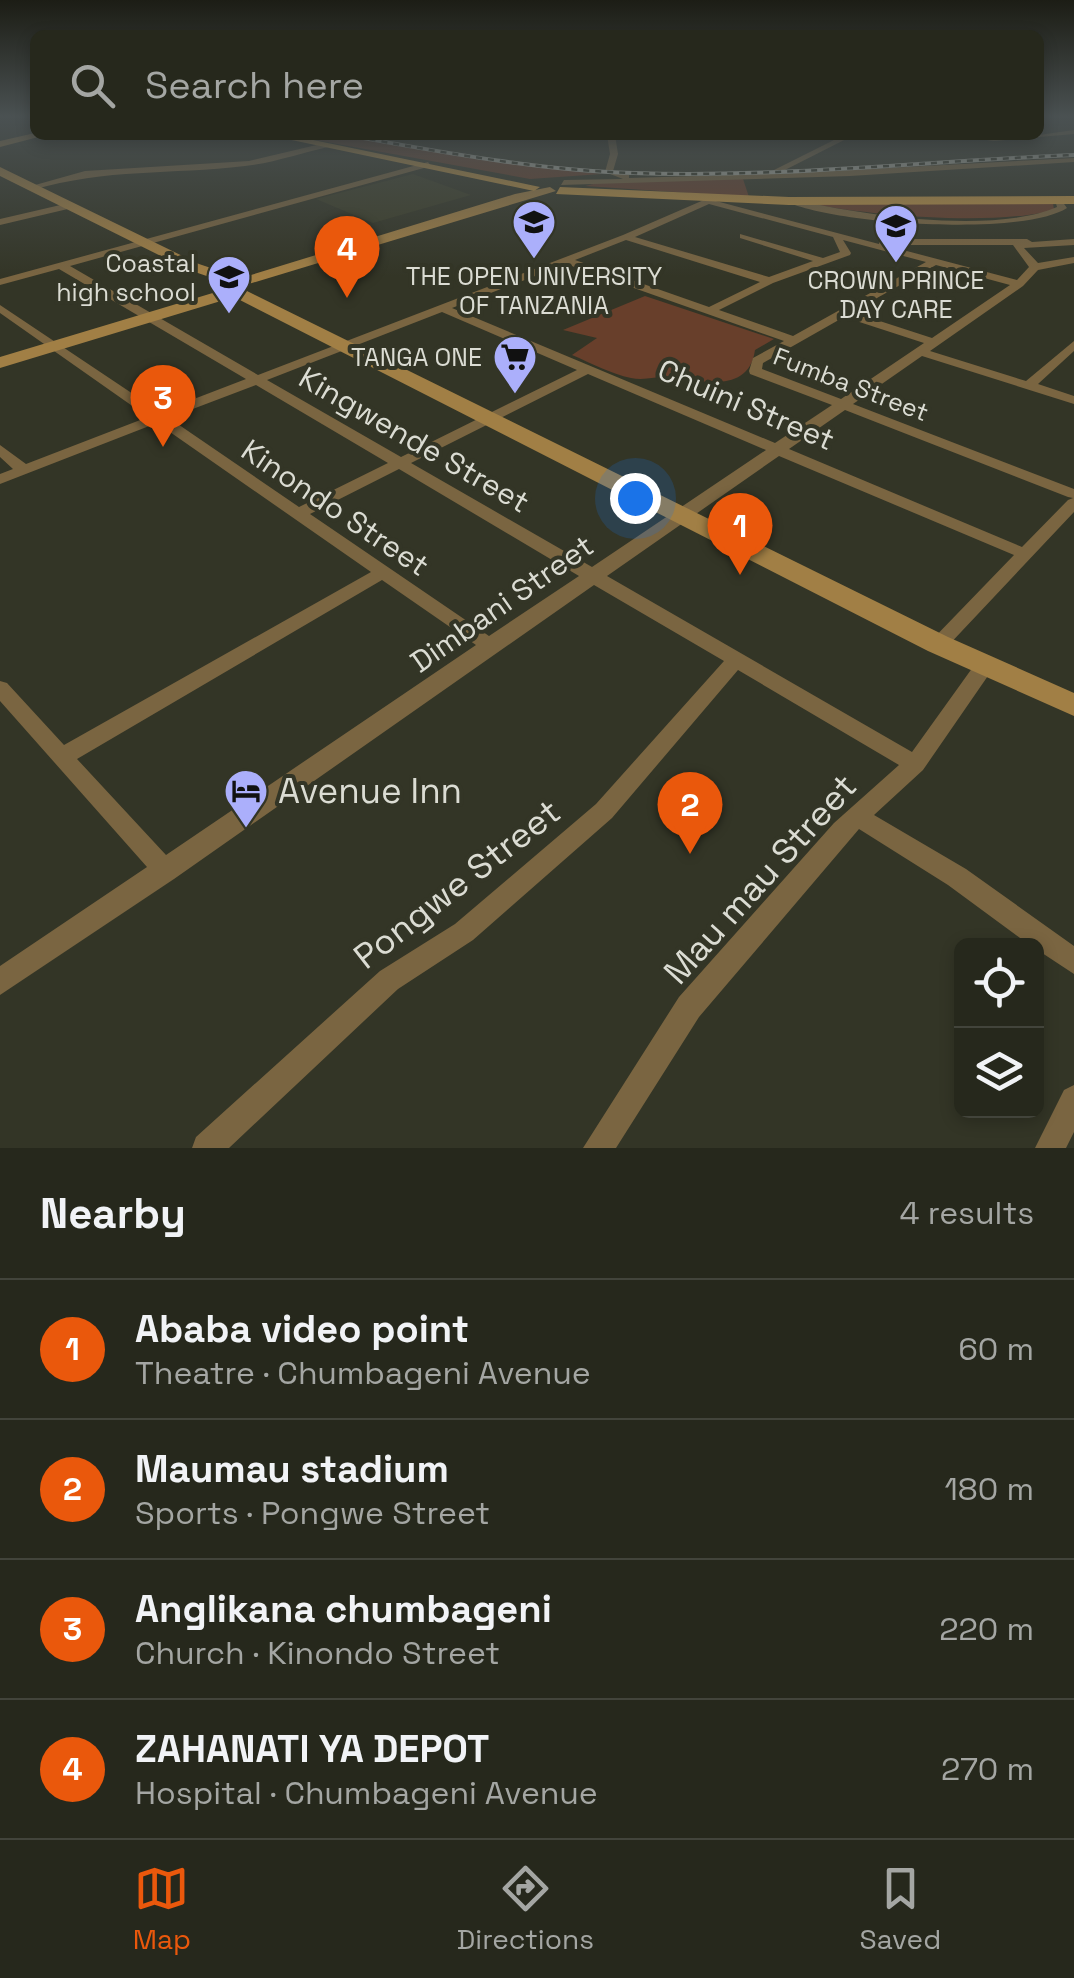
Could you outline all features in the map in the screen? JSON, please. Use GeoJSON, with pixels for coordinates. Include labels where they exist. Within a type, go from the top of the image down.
{"type":"FeatureCollection","features":[{"type":"Feature","properties":{"kind":"main road"},"geometry":{"type":"LineString","coordinates":[[457,170],[551,187],[710,200],[1074,200]]}},
{"type":"Feature","properties":{"kind":"main road"},"geometry":{"type":"LineString","coordinates":[[0,171],[237,287],[938,644],[1074,705]]}},
{"type":"Feature","properties":{"kind":"main road"},"geometry":{"type":"LineString","coordinates":[[0,363],[551,187]]}},
{"type":"Feature","properties":{"kind":"street"},"geometry":{"type":"LineString","coordinates":[[32,187],[117,170]]}},
{"type":"Feature","properties":{"kind":"street"},"geometry":{"type":"LineString","coordinates":[[0,282],[408,170]]}},
{"type":"Feature","properties":{"kind":"street"},"geometry":{"type":"LineString","coordinates":[[610,170],[631,179]]}},
{"type":"Feature","properties":{"kind":"street"},"geometry":{"type":"LineString","coordinates":[[767,176],[780,170]]}},
{"type":"Feature","properties":{"kind":"street"},"geometry":{"type":"LineString","coordinates":[[551,187],[631,179],[890,170]]}},
{"type":"Feature","properties":{"kind":"street"},"geometry":{"type":"LineString","coordinates":[[752,177],[762,200]]}},
{"type":"Feature","properties":{"kind":"street"},"geometry":{"type":"LineString","coordinates":[[0,480],[626,237],[710,200],[838,238],[1019,284]]}},
{"type":"Feature","properties":{"kind":"street"},"geometry":{"type":"LineString","coordinates":[[790,201],[878,218],[1022,220],[1056,214],[1062,208],[1058,200]]}},
{"type":"Feature","properties":{"kind":"street"},"geometry":{"type":"LineString","coordinates":[[0,222],[68,206]]}},
{"type":"Feature","properties":{"kind":"street"},"geometry":{"type":"LineString","coordinates":[[1022,220],[1036,242]]}},
{"type":"Feature","properties":{"kind":"street"},"geometry":{"type":"LineString","coordinates":[[743,236],[819,260]]}},
{"type":"Feature","properties":{"kind":"street"},"geometry":{"type":"LineString","coordinates":[[626,237],[770,281]]}},
{"type":"Feature","properties":{"kind":"street"},"geometry":{"type":"LineString","coordinates":[[838,238],[891,242],[1074,242]]}},
{"type":"Feature","properties":{"kind":"street"},"geometry":{"type":"LineString","coordinates":[[710,310],[819,260],[846,253],[838,238]]}},
{"type":"Feature","properties":{"kind":"street"},"geometry":{"type":"LineString","coordinates":[[1036,242],[1017,246],[1035,267],[1074,260]]}},
{"type":"Feature","properties":{"kind":"street"},"geometry":{"type":"LineString","coordinates":[[565,260],[793,340]]}},
{"type":"Feature","properties":{"kind":"street","name":"Fumba Street"},"geometry":{"type":"LineString","coordinates":[[932,262],[757,360],[755,372],[1074,494]]}},
{"type":"Feature","properties":{"kind":"street","name":"Kingwende Street"},"geometry":{"type":"LineString","coordinates":[[62,266],[914,764]]}},
{"type":"Feature","properties":{"kind":"street","name":"Dimbani Street"},"geometry":{"type":"LineString","coordinates":[[0,982],[679,514],[928,348],[1019,284],[1035,267]]}},
{"type":"Feature","properties":{"kind":"street","name":"Kinondo Street"},"geometry":{"type":"LineString","coordinates":[[0,308],[490,646]]}},
{"type":"Feature","properties":{"kind":"street","name":"Chuini Street"},"geometry":{"type":"LineString","coordinates":[[444,308],[1026,554]]}},
{"type":"Feature","properties":{"kind":"street"},"geometry":{"type":"LineString","coordinates":[[840,312],[1074,400]]}},
{"type":"Feature","properties":{"kind":"street"},"geometry":{"type":"LineString","coordinates":[[1029,385],[1074,344]]}},
{"type":"Feature","properties":{"kind":"street"},"geometry":{"type":"LineString","coordinates":[[297,514],[588,369]]}},
{"type":"Feature","properties":{"kind":"street"},"geometry":{"type":"LineString","coordinates":[[0,449],[24,470]]}},
{"type":"Feature","properties":{"kind":"street"},"geometry":{"type":"LineString","coordinates":[[938,644],[1074,502]]}},
{"type":"Feature","properties":{"kind":"street"},"geometry":{"type":"LineString","coordinates":[[65,755],[382,572]]}},
{"type":"Feature","properties":{"kind":"street","name":"Pongwe Street"},"geometry":{"type":"LineString","coordinates":[[206,1148],[388,980],[464,932],[604,811],[736,660]]}},
{"type":"Feature","properties":{"kind":"street","name":"Mau mau Street"},"geometry":{"type":"LineString","coordinates":[[598,1148],[689,1007],[858,816],[914,764],[985,665]]}},
{"type":"Feature","properties":{"kind":"street"},"geometry":{"type":"LineString","coordinates":[[0,688],[65,755],[166,871]]}},
{"type":"Feature","properties":{"kind":"street"},"geometry":{"type":"LineString","coordinates":[[858,816],[957,877],[1074,961]]}},
{"type":"Feature","properties":{"kind":"street"},"geometry":{"type":"LineString","coordinates":[[1050,1148],[1074,1100]]}},
{"type":"Feature","properties":{"kind":"shaded area"},"geometry":{"type":"Polygon","coordinates":[[[478,170],[567,170],[602,174],[530,179],[478,170]]]}},
{"type":"Feature","properties":{"kind":"shaded area"},"geometry":{"type":"Polygon","coordinates":[[[413,174],[471,195],[373,223],[316,199],[413,174]]]}},
{"type":"Feature","properties":{"kind":"shaded area"},"geometry":{"type":"Polygon","coordinates":[[[743,179],[749,197],[585,186],[605,181],[743,179]]]}},
{"type":"Feature","properties":{"kind":"shaded area"},"geometry":{"type":"Polygon","coordinates":[[[1053,203],[1054,210],[1000,218],[900,215],[812,204],[1053,203]]]}},
{"type":"Feature","properties":{"kind":"shaded area"},"geometry":{"type":"Polygon","coordinates":[[[645,296],[774,339],[755,350],[744,373],[722,382],[631,378],[572,355],[597,338],[563,330],[645,296]]]}},
{"type":"Feature","properties":{"kind":"railway"},"geometry":{"type":"LineString","coordinates":[[582,170],[688,174],[823,170]]}},
{"type":"Feature","properties":{"kind":"place","name":"THE OPEN UNIVERSITY OF TANZANIA"},"geometry":{"type":"Point","coordinates":[534,260]}},
{"type":"Feature","properties":{"kind":"place","name":"CROWN PRINCE DAY CARE"},"geometry":{"type":"Point","coordinates":[896,264]}},
{"type":"Feature","properties":{"kind":"place","name":"ZAHANATI YA DEPOT"},"geometry":{"type":"Point","coordinates":[347,298]}},
{"type":"Feature","properties":{"kind":"place","name":"Coastal high school"},"geometry":{"type":"Point","coordinates":[229,315]}},
{"type":"Feature","properties":{"kind":"place","name":"TANGA ONE"},"geometry":{"type":"Point","coordinates":[515,395]}},
{"type":"Feature","properties":{"kind":"place","name":"Anglikana chumbageni"},"geometry":{"type":"Point","coordinates":[163,447]}},
{"type":"Feature","properties":{"kind":"place","name":"Ababa video point"},"geometry":{"type":"Point","coordinates":[740,575]}},
{"type":"Feature","properties":{"kind":"place","name":"Avenue Inn"},"geometry":{"type":"Point","coordinates":[246,829]}},
{"type":"Feature","properties":{"kind":"place","name":"Maumau stadium"},"geometry":{"type":"Point","coordinates":[690,854]}}]}
